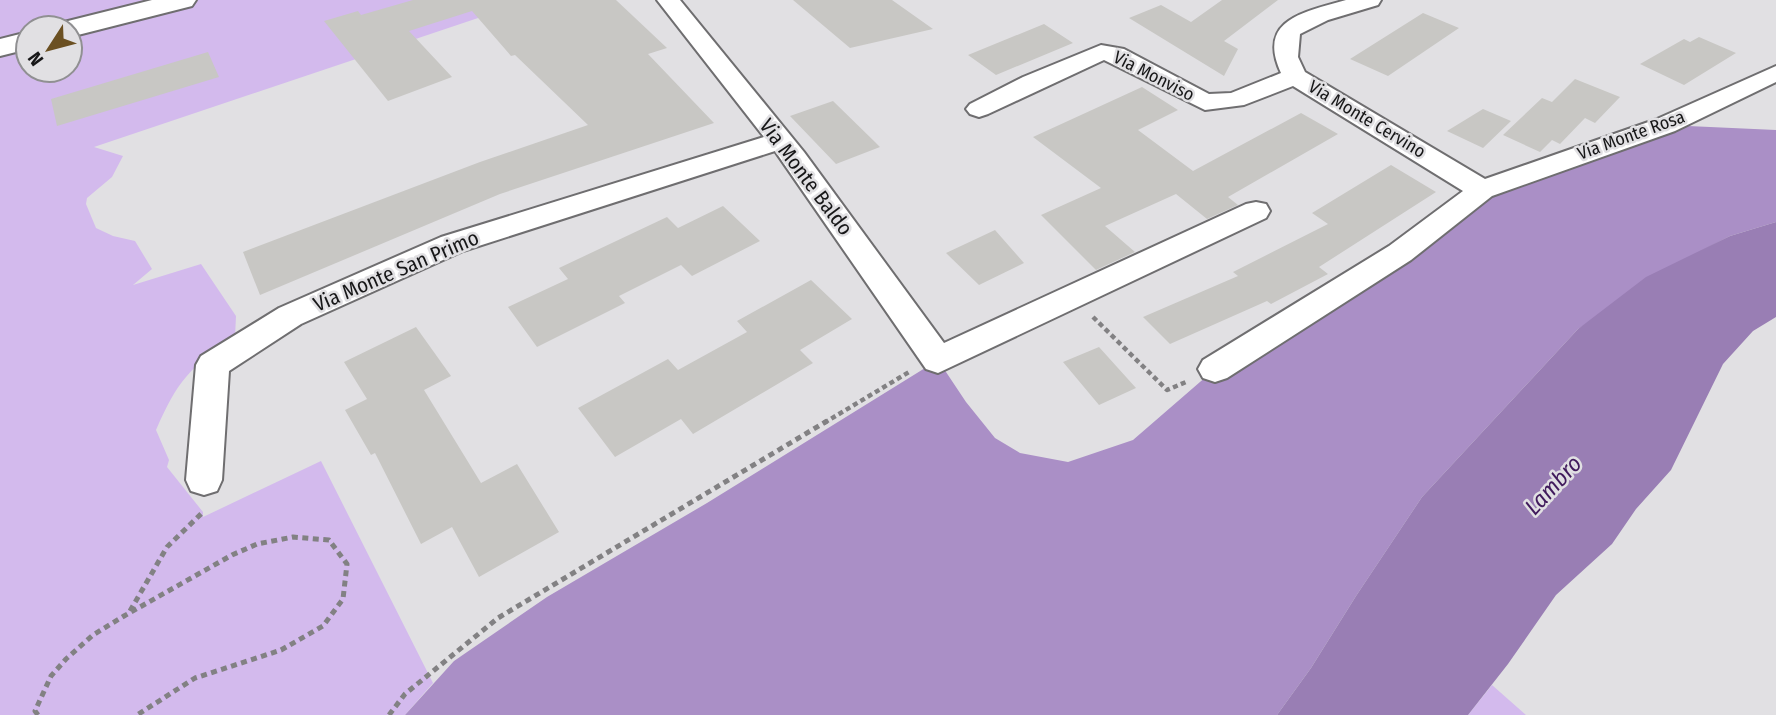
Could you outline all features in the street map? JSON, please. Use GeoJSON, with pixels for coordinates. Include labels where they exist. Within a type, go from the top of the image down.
{"type":"FeatureCollection","features":[{"type":"Feature","properties":{"kind":"street"},"geometry":{"type":"LineString","coordinates":[[84,25],[183,0]]}},
{"type":"Feature","properties":{"kind":"street","name":"Via Monte Baldo"},"geometry":{"type":"LineString","coordinates":[[668,0],[780,141],[936,355]]}},
{"type":"Feature","properties":{"kind":"street","name":"Via Monte Cervino"},"geometry":{"type":"LineString","coordinates":[[1370,0],[1320,15],[1288,31],[1286,57],[1295,76],[1482,190]]}},
{"type":"Feature","properties":{"kind":"street","name":"Via Monviso"},"geometry":{"type":"LineString","coordinates":[[979,109],[1101,52],[1115,54],[1205,102],[1236,100],[1295,76]]}},
{"type":"Feature","properties":{"kind":"street","name":"Via Monte Rosa"},"geometry":{"type":"LineString","coordinates":[[1215,369],[1400,253],[1482,190],[1666,125],[1776,73]]}},
{"type":"Feature","properties":{"kind":"street","name":"Via Monte San Primo"},"geometry":{"type":"LineString","coordinates":[[204,480],[213,365],[290,316],[452,244],[780,141]]}},
{"type":"Feature","properties":{"kind":"street"},"geometry":{"type":"LineString","coordinates":[[936,355],[1073,297],[1256,211]]}},
{"type":"Feature","properties":{"kind":"path"},"geometry":{"type":"LineString","coordinates":[[1073,297],[1167,390],[1215,369]]}},
{"type":"Feature","properties":{"kind":"path"},"geometry":{"type":"LineString","coordinates":[[388,715],[405,694],[498,618],[936,355]]}},
{"type":"Feature","properties":{"kind":"path"},"geometry":{"type":"LineString","coordinates":[[130,612],[167,547],[203,512],[204,480]]}},
{"type":"Feature","properties":{"kind":"path"},"geometry":{"type":"LineString","coordinates":[[38,715],[35,710],[53,673],[86,642],[130,612],[173,590],[223,558],[268,541],[295,536],[328,540],[347,564],[344,599],[323,626],[282,650],[195,678],[137,715]]}},
{"type":"Feature","properties":{"kind":"shaded area"},"geometry":{"type":"Polygon","coordinates":[[[0,0],[168,0],[84,21],[84,14],[14,14],[14,40],[0,43],[0,0]]]}},
{"type":"Feature","properties":{"kind":"shaded area"},"geometry":{"type":"Polygon","coordinates":[[[183,0],[473,0],[487,15],[94,147],[123,156],[112,177],[87,198],[86,204],[96,228],[113,236],[135,241],[152,269],[133,285],[201,264],[236,316],[235,337],[186,376],[156,430],[169,460],[167,467],[203,512],[203,517],[321,461],[433,683],[405,715],[0,715],[0,48],[14,44],[14,84],[84,84],[84,25],[183,0]]]}},
{"type":"Feature","properties":{"kind":"shaded area"},"geometry":{"type":"Polygon","coordinates":[[[1666,125],[1776,130],[1776,222],[1730,236],[1695,254],[1578,329],[1422,497],[1311,668],[1277,715],[405,715],[454,661],[547,597],[707,503],[938,360],[966,402],[995,438],[1020,453],[1068,462],[1133,440],[1215,369],[1482,190],[1666,125]]]}},
{"type":"Feature","properties":{"kind":"shaded area"},"geometry":{"type":"Polygon","coordinates":[[[1492,685],[1526,715],[1468,715],[1492,685]]]}},
{"type":"Feature","properties":{"kind":"water","name":"Lambro"},"geometry":{"type":"Polygon","coordinates":[[[1776,222],[1776,317],[1753,331],[1723,364],[1671,470],[1636,509],[1612,544],[1556,595],[1468,715],[1277,715],[1311,668],[1422,497],[1578,329],[1646,277],[1730,236],[1776,222]]]}},
{"type":"Feature","properties":{"kind":"building"},"geometry":{"type":"Polygon","coordinates":[[[413,0],[616,0],[667,48],[648,54],[714,123],[500,194],[260,295],[243,252],[480,162],[588,125],[515,55],[511,56],[472,11],[409,31],[452,77],[388,101],[324,21],[358,11],[361,15],[413,0]]]}},
{"type":"Feature","properties":{"kind":"building"},"geometry":{"type":"Polygon","coordinates":[[[793,0],[892,0],[933,29],[850,48],[793,0]]]}},
{"type":"Feature","properties":{"kind":"building"},"geometry":{"type":"Polygon","coordinates":[[[1222,0],[1278,0],[1224,41],[1238,49],[1224,76],[1129,18],[1161,5],[1191,22],[1222,0]]]}},
{"type":"Feature","properties":{"kind":"building"},"geometry":{"type":"Polygon","coordinates":[[[1423,13],[1459,28],[1388,76],[1350,59],[1423,13]]]}},
{"type":"Feature","properties":{"kind":"building"},"geometry":{"type":"Polygon","coordinates":[[[1044,24],[1073,43],[996,75],[968,55],[1044,24]]]}},
{"type":"Feature","properties":{"kind":"building"},"geometry":{"type":"Polygon","coordinates":[[[1699,37],[1736,53],[1684,85],[1640,64],[1684,39],[1690,42],[1699,37]]]}},
{"type":"Feature","properties":{"kind":"building"},"geometry":{"type":"Polygon","coordinates":[[[208,52],[219,77],[57,126],[51,99],[208,52]]]}},
{"type":"Feature","properties":{"kind":"building"},"geometry":{"type":"Polygon","coordinates":[[[1575,79],[1620,97],[1595,123],[1585,118],[1560,144],[1552,140],[1540,152],[1503,135],[1542,98],[1552,102],[1575,79]]]}},
{"type":"Feature","properties":{"kind":"building"},"geometry":{"type":"Polygon","coordinates":[[[1142,87],[1178,110],[1138,130],[1193,171],[1301,113],[1338,134],[1228,197],[1238,205],[1207,219],[1176,194],[1105,226],[1135,252],[1096,270],[1041,215],[1101,188],[1033,137],[1142,87]]]}},
{"type":"Feature","properties":{"kind":"building"},"geometry":{"type":"Polygon","coordinates":[[[833,101],[880,147],[836,164],[790,116],[833,101]]]}},
{"type":"Feature","properties":{"kind":"building"},"geometry":{"type":"Polygon","coordinates":[[[1483,109],[1511,121],[1483,148],[1447,131],[1483,109]]]}},
{"type":"Feature","properties":{"kind":"building"},"geometry":{"type":"Polygon","coordinates":[[[1391,165],[1436,192],[1319,267],[1328,274],[1271,304],[1267,301],[1170,344],[1143,317],[1238,276],[1233,272],[1328,224],[1312,213],[1391,165]]]}},
{"type":"Feature","properties":{"kind":"building"},"geometry":{"type":"Polygon","coordinates":[[[723,206],[760,241],[692,276],[681,265],[619,296],[625,303],[537,347],[508,307],[568,279],[559,268],[667,217],[678,228],[723,206]]]}},
{"type":"Feature","properties":{"kind":"building"},"geometry":{"type":"Polygon","coordinates":[[[995,230],[1024,263],[979,285],[946,253],[995,230]]]}},
{"type":"Feature","properties":{"kind":"building"},"geometry":{"type":"Polygon","coordinates":[[[811,280],[852,319],[800,350],[813,363],[693,434],[681,419],[615,457],[578,408],[668,359],[678,370],[747,332],[737,321],[811,280]]]}},
{"type":"Feature","properties":{"kind":"building"},"geometry":{"type":"Polygon","coordinates":[[[416,327],[451,376],[424,390],[481,483],[517,464],[559,532],[479,577],[452,527],[421,544],[375,453],[371,455],[345,410],[367,399],[344,362],[416,327]]]}},
{"type":"Feature","properties":{"kind":"building"},"geometry":{"type":"Polygon","coordinates":[[[1099,347],[1136,388],[1099,405],[1063,362],[1099,347]]]}}]}
